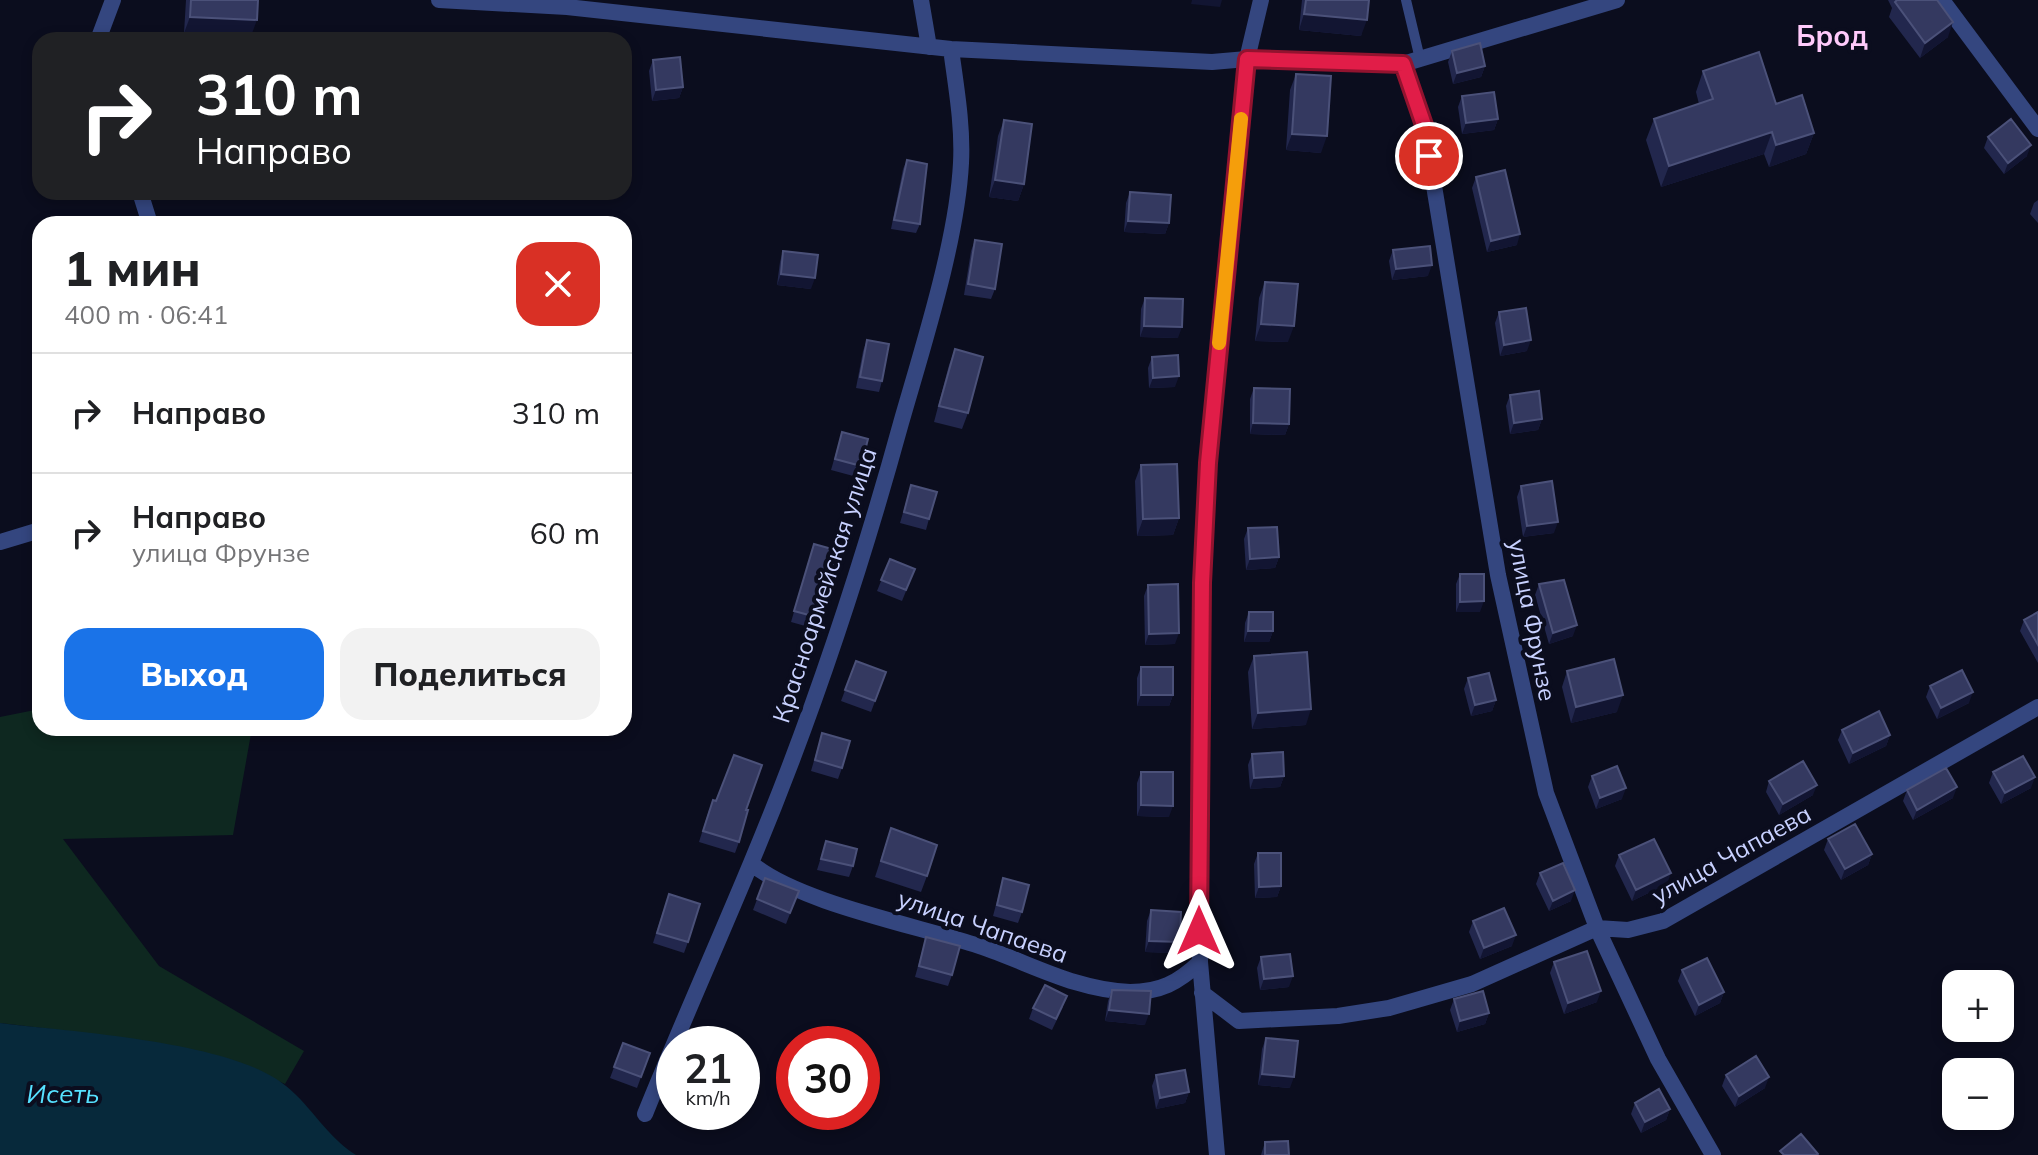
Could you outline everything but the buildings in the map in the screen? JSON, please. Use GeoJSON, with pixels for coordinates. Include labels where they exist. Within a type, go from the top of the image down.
{"type":"FeatureCollection","features":[{"type":"Feature","properties":{"kind":"street"},"geometry":{"type":"LineString","coordinates":[[101,32],[113,0]]}},
{"type":"Feature","properties":{"kind":"street"},"geometry":{"type":"LineString","coordinates":[[439,0],[567,7],[951,49],[1212,62],[1247,59],[1403,64],[1617,0]]}},
{"type":"Feature","properties":{"kind":"street"},"geometry":{"type":"LineString","coordinates":[[921,0],[929,47]]}},
{"type":"Feature","properties":{"kind":"street"},"geometry":{"type":"LineString","coordinates":[[1217,1155],[1200,962],[1200,699],[1208,463],[1247,59],[1261,0]]}},
{"type":"Feature","properties":{"kind":"street"},"geometry":{"type":"LineString","coordinates":[[1942,0],[2038,129]]}},
{"type":"Feature","properties":{"kind":"street","name":"Красноармейская улица"},"geometry":{"type":"LineString","coordinates":[[645,1114],[698,982],[751,863],[851,595],[934,297],[961,163],[959,104],[951,49]]}},
{"type":"Feature","properties":{"kind":"street","name":"улица Фрунзе"},"geometry":{"type":"LineString","coordinates":[[1403,64],[1424,125],[1498,575],[1546,793],[1597,928],[1658,1059],[1713,1155]]}},
{"type":"Feature","properties":{"kind":"street"},"geometry":{"type":"LineString","coordinates":[[0,542],[32,532]]}},
{"type":"Feature","properties":{"kind":"street","name":"улица Чапаева"},"geometry":{"type":"LineString","coordinates":[[1202,993],[1239,1021],[1338,1016],[1389,1008],[1472,984],[1597,928],[1628,930],[1663,921],[2038,707]]}},
{"type":"Feature","properties":{"kind":"street","name":"улица Чапаева"},"geometry":{"type":"LineString","coordinates":[[751,863],[764,874],[799,889],[980,946],[1090,989],[1159,990],[1180,980],[1200,962]]}},
{"type":"Feature","properties":{"kind":"lane"},"geometry":{"type":"LineString","coordinates":[[1406,0],[1420,59]]}},
{"type":"Feature","properties":{"kind":"green space"},"geometry":{"type":"Polygon","coordinates":[[[32,711],[32,736],[251,736],[233,835],[63,839],[159,966],[304,1051],[285,1084],[250,1069],[180,1049],[110,1036],[0,1023],[0,717],[32,711]]]}},
{"type":"Feature","properties":{"kind":"water","name":"Исеть"},"geometry":{"type":"Polygon","coordinates":[[[0,1023],[150,1041],[229,1058],[261,1071],[286,1086],[336,1140],[356,1155],[0,1155],[0,1023]]]}},
{"type":"Feature","properties":{"kind":"slow traffic"},"geometry":{"type":"LineString","coordinates":[[1219,343],[1241,119]]}},
{"type":"Feature","properties":{"kind":"district","name":"Брод"},"geometry":{"type":"Point","coordinates":[1832,35]}},
{"type":"Feature","properties":{"kind":"route"},"geometry":{"type":"LineString","coordinates":[[1199,931],[1202,583],[1208,463],[1247,59],[1403,64],[1424,125],[1429,156]]}}]}
